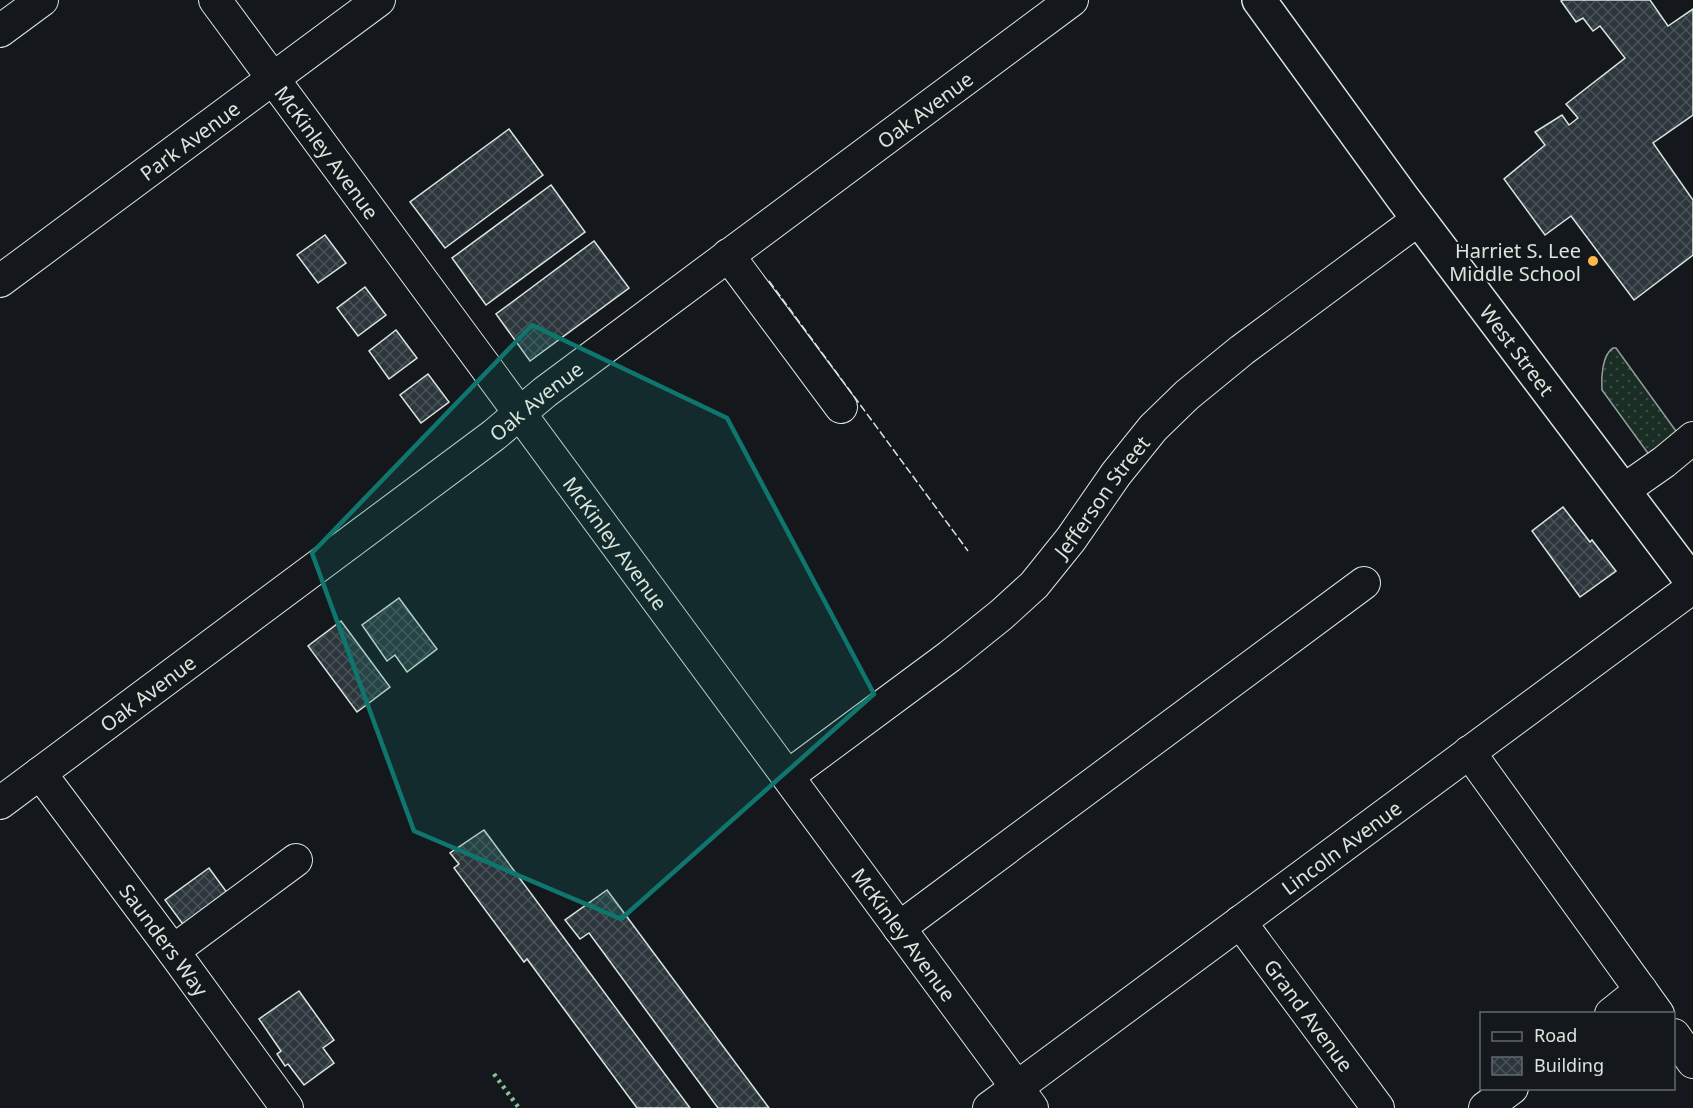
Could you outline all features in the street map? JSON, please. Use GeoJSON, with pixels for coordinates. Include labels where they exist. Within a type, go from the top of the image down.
{"type":"FeatureCollection","features":[{"type":"Feature","properties":{"kind":"main road","name":"West Street"},"geometry":{"type":"LineString","coordinates":[[1259,0],[1419,219],[1693,585]]}},
{"type":"Feature","properties":{"kind":"street"},"geometry":{"type":"LineString","coordinates":[[0,31],[42,0]]}},
{"type":"Feature","properties":{"kind":"street","name":"McKinley Avenue"},"geometry":{"type":"LineString","coordinates":[[215,0],[1025,1098]]}},
{"type":"Feature","properties":{"kind":"street","name":"Park Avenue"},"geometry":{"type":"LineString","coordinates":[[0,281],[379,0]]}},
{"type":"Feature","properties":{"kind":"street","name":"Oak Avenue"},"geometry":{"type":"LineString","coordinates":[[0,803],[494,435],[544,392],[1072,0]]}},
{"type":"Feature","properties":{"kind":"street","name":"Jefferson Street"},"geometry":{"type":"LineString","coordinates":[[788,776],[950,656],[1034,585],[1153,428],[1186,395],[1242,350],[1419,219]]}},
{"type":"Feature","properties":{"kind":"street"},"geometry":{"type":"LineString","coordinates":[[728,255],[841,407]]}},
{"type":"Feature","properties":{"kind":"street"},"geometry":{"type":"LineString","coordinates":[[1624,490],[1693,438]]}},
{"type":"Feature","properties":{"kind":"street"},"geometry":{"type":"LineString","coordinates":[[899,928],[1364,583]]}},
{"type":"Feature","properties":{"kind":"street","name":"Lincoln Avenue"},"geometry":{"type":"LineString","coordinates":[[989,1108],[1025,1098],[1240,922],[1693,585]]}},
{"type":"Feature","properties":{"kind":"street"},"geometry":{"type":"LineString","coordinates":[[1469,752],[1649,1002],[1617,1012]]}},
{"type":"Feature","properties":{"kind":"street","name":"Saunders Way"},"geometry":{"type":"LineString","coordinates":[[40,774],[174,951],[287,1108]]}},
{"type":"Feature","properties":{"kind":"street"},"geometry":{"type":"LineString","coordinates":[[174,951],[296,860]]}},
{"type":"Feature","properties":{"kind":"street","name":"Grand Avenue"},"geometry":{"type":"LineString","coordinates":[[1240,922],[1378,1108]]}},
{"type":"Feature","properties":{"kind":"street"},"geometry":{"type":"LineString","coordinates":[[1675,1036],[1693,1062]]}},
{"type":"Feature","properties":{"kind":"street"},"geometry":{"type":"LineString","coordinates":[[1485,1108],[1511,1090]]}},
{"type":"Feature","properties":{"kind":"highlighted area"},"geometry":{"type":"Polygon","coordinates":[[[532,325],[727,418],[874,694],[621,919],[414,831],[312,553],[532,325]]]}},
{"type":"Feature","properties":{"kind":"green space"},"geometry":{"type":"Polygon","coordinates":[[[1613,348],[1616,348],[1681,438],[1650,456],[1602,390],[1604,361],[1613,348]]]}},
{"type":"Feature","properties":{"kind":"building"},"geometry":{"type":"Polygon","coordinates":[[[1650,0],[1668,26],[1693,9],[1693,115],[1653,143],[1693,200],[1693,255],[1634,300],[1571,216],[1545,235],[1504,179],[1545,145],[1535,132],[1562,115],[1569,125],[1578,118],[1566,104],[1625,58],[1600,26],[1593,31],[1583,18],[1576,22],[1561,1],[1650,0]]]}},
{"type":"Feature","properties":{"kind":"building"},"geometry":{"type":"Polygon","coordinates":[[[509,129],[543,175],[445,248],[410,202],[509,129]]]}},
{"type":"Feature","properties":{"kind":"building"},"geometry":{"type":"Polygon","coordinates":[[[551,185],[585,232],[486,305],[452,258],[551,185]]]}},
{"type":"Feature","properties":{"kind":"building"},"geometry":{"type":"Polygon","coordinates":[[[325,235],[346,263],[318,283],[297,255],[325,235]]]}},
{"type":"Feature","properties":{"kind":"building"},"geometry":{"type":"Polygon","coordinates":[[[594,241],[629,288],[530,361],[496,314],[594,241]]]}},
{"type":"Feature","properties":{"kind":"building"},"geometry":{"type":"Polygon","coordinates":[[[365,287],[386,315],[358,336],[337,308],[365,287]]]}},
{"type":"Feature","properties":{"kind":"building"},"geometry":{"type":"Polygon","coordinates":[[[396,330],[417,358],[389,379],[369,351],[396,330]]]}},
{"type":"Feature","properties":{"kind":"building"},"geometry":{"type":"Polygon","coordinates":[[[428,374],[449,402],[421,423],[400,395],[428,374]]]}},
{"type":"Feature","properties":{"kind":"building"},"geometry":{"type":"Polygon","coordinates":[[[1563,507],[1616,571],[1580,597],[1532,531],[1563,507]]]}},
{"type":"Feature","properties":{"kind":"building"},"geometry":{"type":"Polygon","coordinates":[[[399,598],[437,649],[407,672],[395,655],[387,661],[362,625],[399,598]]]}},
{"type":"Feature","properties":{"kind":"building"},"geometry":{"type":"Polygon","coordinates":[[[341,621],[390,687],[357,712],[308,646],[341,621]]]}},
{"type":"Feature","properties":{"kind":"building"},"geometry":{"type":"Polygon","coordinates":[[[484,830],[690,1108],[637,1108],[527,959],[524,962],[454,868],[459,864],[450,853],[484,830]]]}},
{"type":"Feature","properties":{"kind":"building"},"geometry":{"type":"Polygon","coordinates":[[[209,868],[231,898],[188,931],[165,900],[209,868]]]}},
{"type":"Feature","properties":{"kind":"building"},"geometry":{"type":"Polygon","coordinates":[[[607,890],[769,1108],[718,1108],[589,933],[580,939],[565,920],[607,890]]]}},
{"type":"Feature","properties":{"kind":"building"},"geometry":{"type":"Polygon","coordinates":[[[299,991],[334,1040],[323,1048],[334,1063],[304,1085],[288,1064],[285,1066],[277,1054],[281,1051],[259,1019],[299,991]]]}},
{"type":"Feature","properties":{"kind":"hedge"},"geometry":{"type":"LineString","coordinates":[[494,1074],[519,1108]]}},
{"type":"Feature","properties":{"kind":"fence"},"geometry":{"type":"LineString","coordinates":[[769,281],[968,551]]}},
{"type":"Feature","properties":{"kind":"place","name":"Harriet S. Lee Middle School"},"geometry":{"type":"Point","coordinates":[1593,261]}}]}
